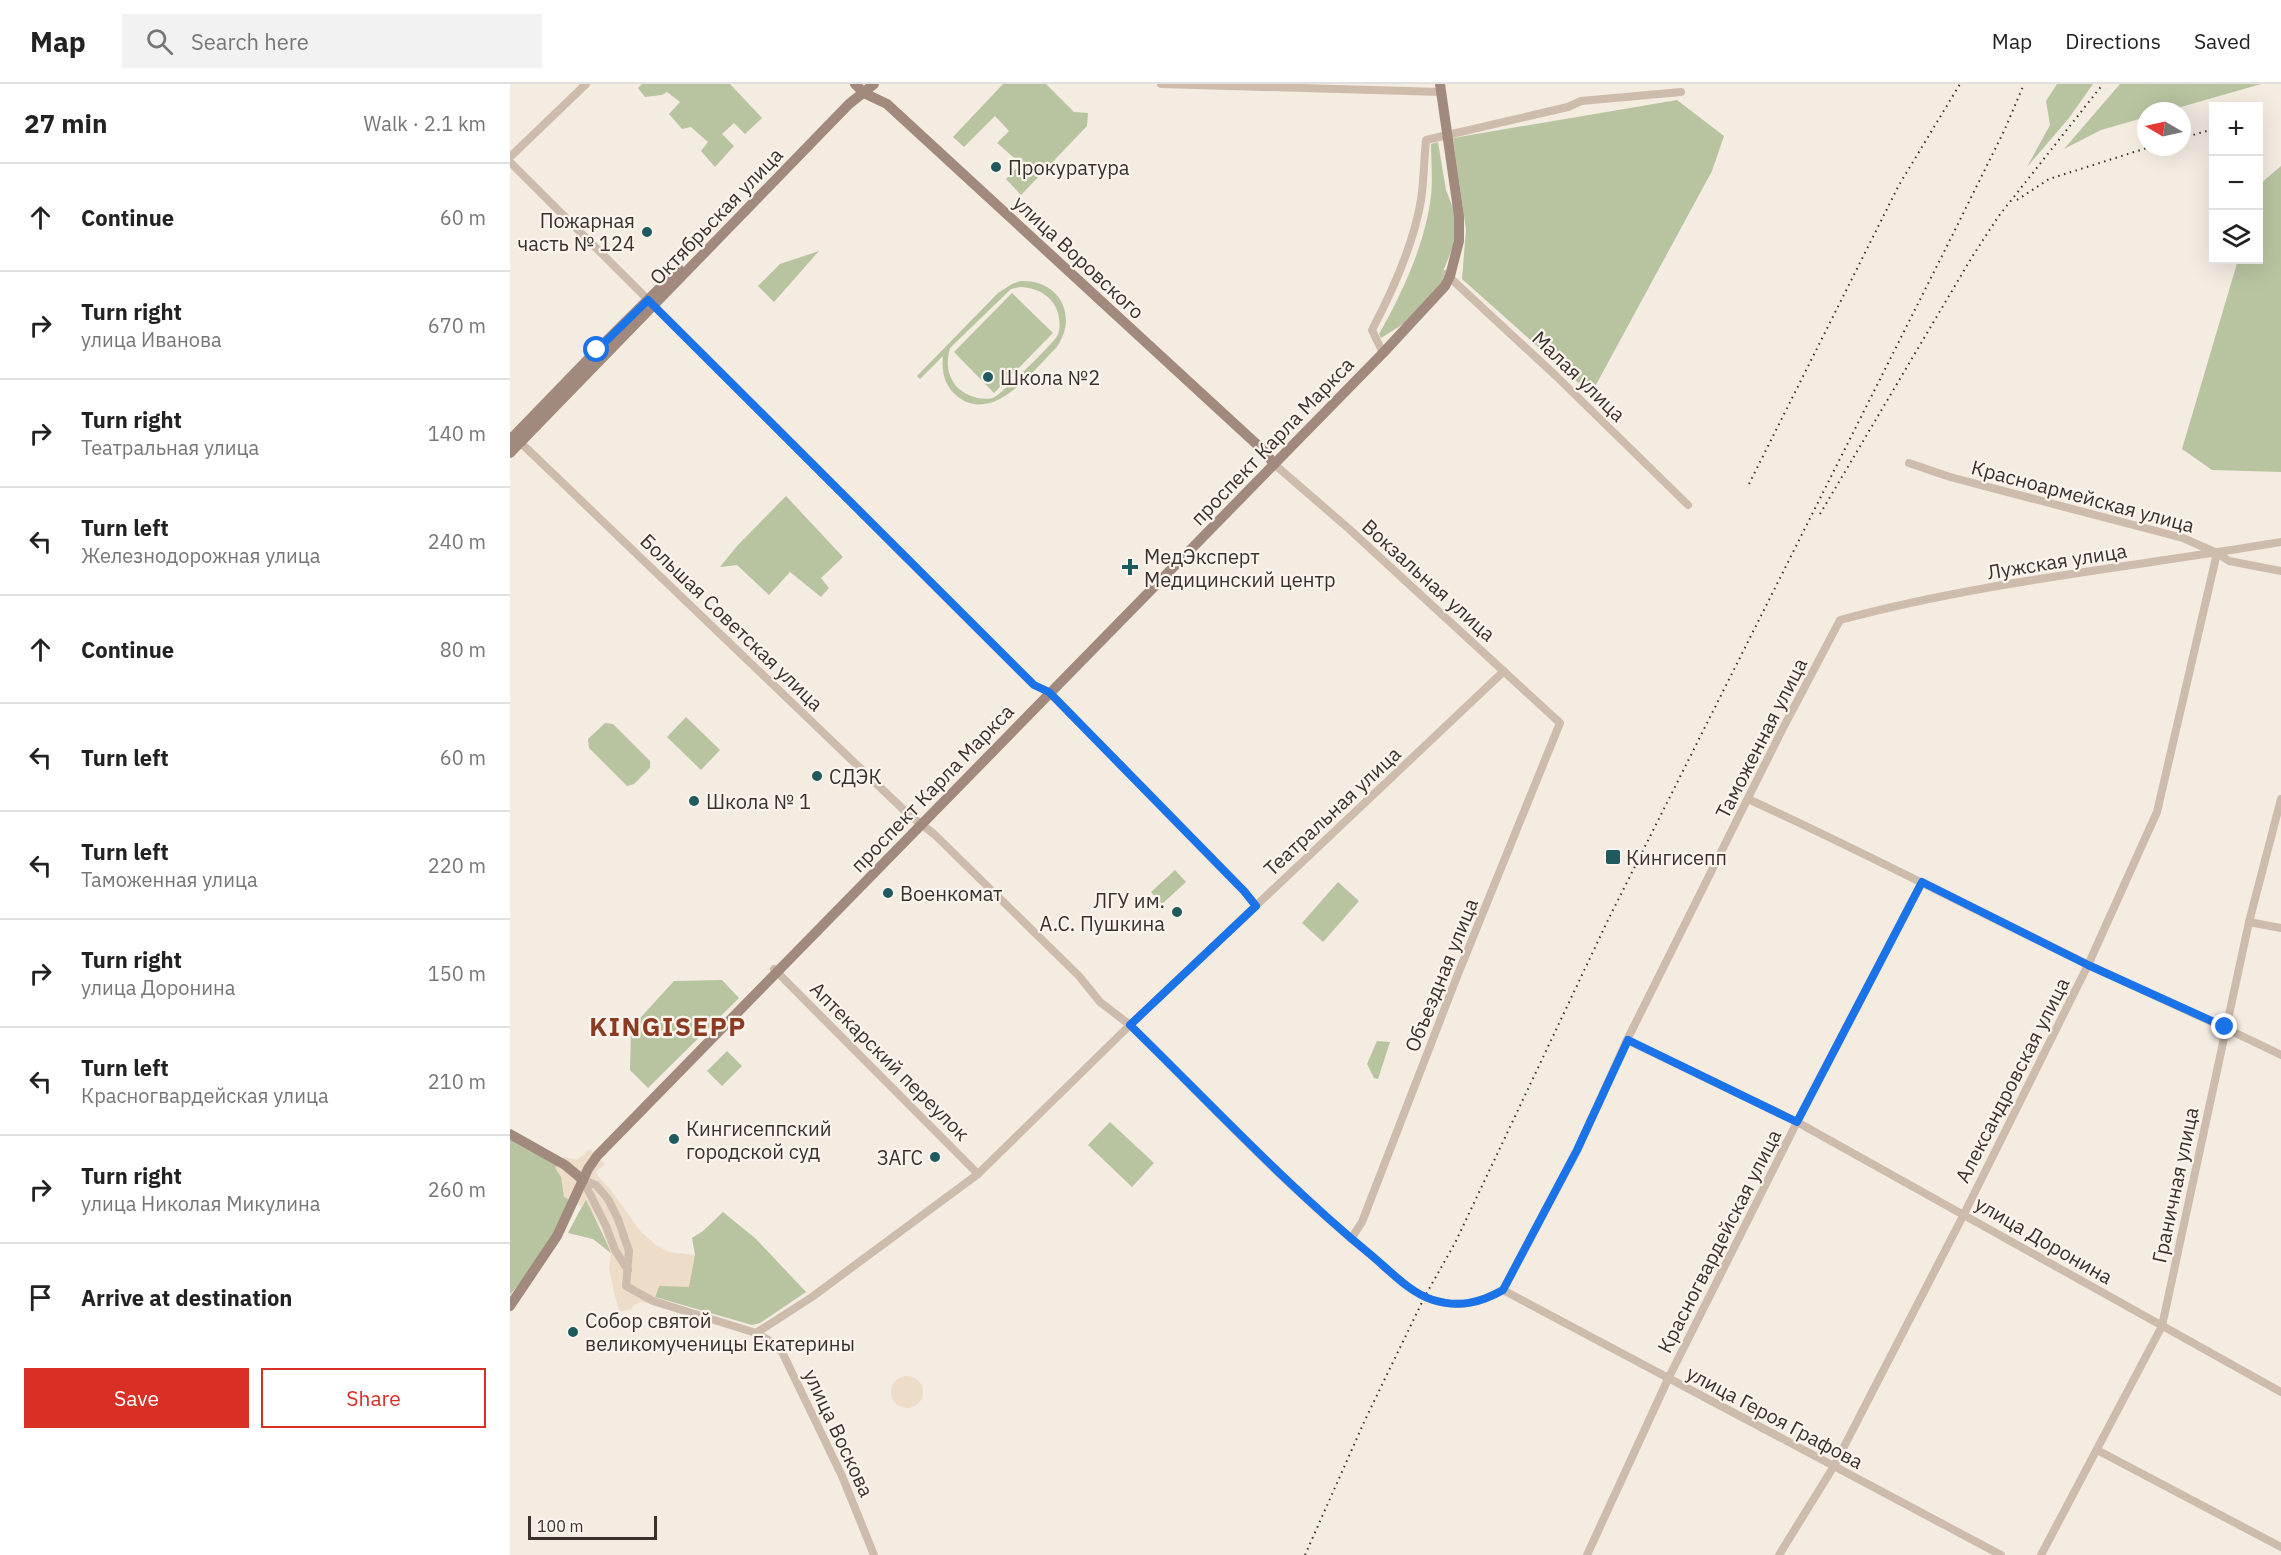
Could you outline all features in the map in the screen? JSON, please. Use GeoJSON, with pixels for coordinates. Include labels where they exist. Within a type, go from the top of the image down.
{"type":"FeatureCollection","features":[{"type":"Feature","properties":{"kind":"main road","name":"улица Воровского"},"geometry":{"type":"LineString","coordinates":[[866,86],[1264,451],[1272,463]]}},
{"type":"Feature","properties":{"kind":"main road","name":"Октябрьская улица"},"geometry":{"type":"LineString","coordinates":[[510,453],[515,441],[866,86]]}},
{"type":"Feature","properties":{"kind":"main road","name":"проспект Карла Маркса"},"geometry":{"type":"LineString","coordinates":[[510,1306],[553,1244],[592,1162],[1047,691],[1445,286],[1459,241],[1459,216],[1438,88]]}},
{"type":"Feature","properties":{"kind":"main road"},"geometry":{"type":"LineString","coordinates":[[510,1134],[565,1165],[583,1180]]}},
{"type":"Feature","properties":{"kind":"street"},"geometry":{"type":"LineString","coordinates":[[510,157],[586,84]]}},
{"type":"Feature","properties":{"kind":"street"},"geometry":{"type":"LineString","coordinates":[[1161,84],[1438,88]]}},
{"type":"Feature","properties":{"kind":"street"},"geometry":{"type":"LineString","coordinates":[[1382,351],[1372,330],[1386,303],[1409,244],[1421,201],[1426,140],[1568,107],[1581,101],[1681,92]]}},
{"type":"Feature","properties":{"kind":"street"},"geometry":{"type":"LineString","coordinates":[[510,162],[1034,685],[1047,691],[1244,891],[1256,906]]}},
{"type":"Feature","properties":{"kind":"street","name":"Малая улица"},"geometry":{"type":"LineString","coordinates":[[1448,275],[1556,376],[1688,505]]}},
{"type":"Feature","properties":{"kind":"street","name":"Большая Советская улица"},"geometry":{"type":"LineString","coordinates":[[515,441],[934,834],[1079,975],[1101,1002],[1130,1025],[1351,1239],[1407,1285],[1434,1300],[1461,1305],[1485,1300],[1503,1290]]}},
{"type":"Feature","properties":{"kind":"street","name":"Вокзальная улица"},"geometry":{"type":"LineString","coordinates":[[1272,463],[1348,528],[1560,723]]}},
{"type":"Feature","properties":{"kind":"street","name":"Красноармейская улица"},"geometry":{"type":"LineString","coordinates":[[1909,463],[1950,477],[2183,538],[2229,561],[2281,571]]}},
{"type":"Feature","properties":{"kind":"street","name":"Лужская улица"},"geometry":{"type":"LineString","coordinates":[[1840,620],[1895,605],[2281,542]]}},
{"type":"Feature","properties":{"kind":"street","name":"Александровская улица"},"geometry":{"type":"LineString","coordinates":[[1779,1555],[1834,1466],[1964,1214],[2088,965],[2157,812],[2217,553]]}},
{"type":"Feature","properties":{"kind":"street","name":"Таможенная улица"},"geometry":{"type":"LineString","coordinates":[[1503,1290],[1577,1150],[1628,1040],[1804,685],[1840,620]]}},
{"type":"Feature","properties":{"kind":"street","name":"Театральная улица"},"geometry":{"type":"LineString","coordinates":[[1130,1025],[1504,671]]}},
{"type":"Feature","properties":{"kind":"street","name":"Объездная улица"},"geometry":{"type":"LineString","coordinates":[[1351,1239],[1362,1222],[1458,974],[1560,723]]}},
{"type":"Feature","properties":{"kind":"street"},"geometry":{"type":"LineString","coordinates":[[1748,799],[1835,838],[2088,965],[2281,1055]]}},
{"type":"Feature","properties":{"kind":"street","name":"Граничная улица"},"geometry":{"type":"LineString","coordinates":[[2041,1555],[2162,1326],[2225,1027],[2281,799]]}},
{"type":"Feature","properties":{"kind":"street","name":"Красногвардейская улица"},"geometry":{"type":"LineString","coordinates":[[1587,1555],[1668,1379],[1797,1122],[1922,882]]}},
{"type":"Feature","properties":{"kind":"street"},"geometry":{"type":"LineString","coordinates":[[2249,922],[2281,928]]}},
{"type":"Feature","properties":{"kind":"street","name":"Аптекарский переулок"},"geometry":{"type":"LineString","coordinates":[[776,970],[978,1174]]}},
{"type":"Feature","properties":{"kind":"street"},"geometry":{"type":"LineString","coordinates":[[756,1333],[812,1298],[978,1174],[1130,1025]]}},
{"type":"Feature","properties":{"kind":"street","name":"улица Доронина"},"geometry":{"type":"LineString","coordinates":[[1628,1040],[1797,1122],[2281,1392]]}},
{"type":"Feature","properties":{"kind":"street"},"geometry":{"type":"LineString","coordinates":[[583,1180],[615,1250],[628,1270]]}},
{"type":"Feature","properties":{"kind":"street"},"geometry":{"type":"LineString","coordinates":[[583,1180],[596,1185],[608,1199],[629,1251],[628,1270]]}},
{"type":"Feature","properties":{"kind":"street","name":"улица Воскова"},"geometry":{"type":"LineString","coordinates":[[628,1270],[626,1286],[653,1301],[756,1333],[770,1341],[782,1352],[842,1476],[874,1555]]}},
{"type":"Feature","properties":{"kind":"street","name":"улица Героя Графова"},"geometry":{"type":"LineString","coordinates":[[1503,1290],[2001,1555]]}},
{"type":"Feature","properties":{"kind":"street"},"geometry":{"type":"LineString","coordinates":[[2097,1450],[2281,1547]]}},
{"type":"Feature","properties":{"kind":"green space"},"geometry":{"type":"Polygon","coordinates":[[[642,84],[730,84],[762,118],[745,134],[734,123],[722,134],[734,146],[715,167],[701,151],[708,142],[691,127],[682,129],[669,114],[680,102],[667,92],[662,95],[645,97],[638,88],[642,84]]]}},
{"type":"Feature","properties":{"kind":"green space"},"geometry":{"type":"Polygon","coordinates":[[[1003,84],[1046,84],[1074,112],[1088,113],[1087,126],[1021,195],[1006,179],[1024,160],[1020,163],[997,143],[1009,131],[995,116],[964,147],[953,137],[1003,84]]]}},
{"type":"Feature","properties":{"kind":"green space"},"geometry":{"type":"Polygon","coordinates":[[[2057,84],[2093,84],[2069,118],[2027,167],[2050,125],[2046,101],[2057,84]]]}},
{"type":"Feature","properties":{"kind":"green space"},"geometry":{"type":"Polygon","coordinates":[[[2120,84],[2261,84],[2191,104],[2191,102],[2137,102],[2137,120],[2101,130],[2064,149],[2120,84]]]}},
{"type":"Feature","properties":{"kind":"green space"},"geometry":{"type":"Polygon","coordinates":[[[1677,100],[1724,136],[1712,171],[1591,394],[1462,279],[1466,230],[1453,138],[1677,100]]]}},
{"type":"Feature","properties":{"kind":"green space"},"geometry":{"type":"Polygon","coordinates":[[[1438,142],[1446,190],[1455,213],[1455,242],[1444,269],[1442,283],[1408,321],[1381,338],[1379,334],[1404,285],[1424,232],[1432,190],[1431,144],[1438,142]]]}},
{"type":"Feature","properties":{"kind":"green space"},"geometry":{"type":"Polygon","coordinates":[[[2281,166],[2281,472],[2212,470],[2182,449],[2237,264],[2263,264],[2263,181],[2281,166]]]}},
{"type":"Feature","properties":{"kind":"green space"},"geometry":{"type":"Polygon","coordinates":[[[819,251],[774,302],[758,286],[780,264],[819,251]]]}},
{"type":"Feature","properties":{"kind":"green space"},"geometry":{"type":"Polygon","coordinates":[[[1020,281],[1046,286],[1062,302],[1065,313],[1066,324],[1063,336],[1056,348],[1024,381],[999,399],[986,404],[972,404],[958,397],[950,389],[943,373],[943,356],[920,379],[917,376],[998,293],[1020,281]],[[1011,289],[950,348],[949,374],[957,387],[965,393],[980,398],[995,397],[1057,336],[1060,323],[1051,300],[1034,289],[1011,289]]]}},
{"type":"Feature","properties":{"kind":"green space"},"geometry":{"type":"Polygon","coordinates":[[[1012,293],[1053,333],[994,393],[954,352],[1012,293]]]}},
{"type":"Feature","properties":{"kind":"green space"},"geometry":{"type":"Polygon","coordinates":[[[786,496],[843,557],[821,578],[829,588],[821,597],[790,572],[769,595],[737,565],[720,567],[737,546],[786,496]]]}},
{"type":"Feature","properties":{"kind":"green space"},"geometry":{"type":"Polygon","coordinates":[[[686,717],[720,750],[701,770],[667,737],[686,717]]]}},
{"type":"Feature","properties":{"kind":"green space"},"geometry":{"type":"Polygon","coordinates":[[[605,723],[613,724],[650,761],[650,768],[634,784],[627,786],[589,748],[588,739],[605,723]]]}},
{"type":"Feature","properties":{"kind":"green space"},"geometry":{"type":"Polygon","coordinates":[[[1175,870],[1186,882],[1162,904],[1151,892],[1175,870]]]}},
{"type":"Feature","properties":{"kind":"green space"},"geometry":{"type":"Polygon","coordinates":[[[1338,882],[1359,901],[1323,942],[1302,923],[1338,882]]]}},
{"type":"Feature","properties":{"kind":"green space"},"geometry":{"type":"Polygon","coordinates":[[[722,980],[739,998],[648,1088],[630,1070],[631,1028],[674,981],[722,980]]]}},
{"type":"Feature","properties":{"kind":"green space"},"geometry":{"type":"Polygon","coordinates":[[[1377,1041],[1390,1042],[1378,1079],[1374,1078],[1367,1064],[1377,1041]]]}},
{"type":"Feature","properties":{"kind":"green space"},"geometry":{"type":"Polygon","coordinates":[[[727,1051],[742,1066],[722,1086],[707,1071],[727,1051]]]}},
{"type":"Feature","properties":{"kind":"green space"},"geometry":{"type":"Polygon","coordinates":[[[1110,1122],[1154,1163],[1132,1187],[1088,1145],[1110,1122]]]}},
{"type":"Feature","properties":{"kind":"green space"},"geometry":{"type":"Polygon","coordinates":[[[510,1134],[583,1180],[553,1244],[510,1295],[510,1134]]]}},
{"type":"Feature","properties":{"kind":"green space"},"geometry":{"type":"Polygon","coordinates":[[[586,1199],[612,1254],[593,1239],[568,1233],[586,1199]]]}},
{"type":"Feature","properties":{"kind":"green space"},"geometry":{"type":"Polygon","coordinates":[[[723,1212],[756,1239],[806,1292],[760,1323],[752,1325],[655,1297],[659,1286],[695,1255],[692,1238],[723,1212]]]}},
{"type":"Feature","properties":{"kind":"shaded area"},"geometry":{"type":"Polygon","coordinates":[[[590,1149],[605,1164],[596,1172],[597,1175],[641,1232],[656,1245],[669,1252],[695,1255],[689,1287],[659,1286],[653,1304],[641,1302],[631,1309],[619,1312],[609,1269],[611,1254],[602,1229],[586,1200],[582,1207],[564,1197],[561,1177],[555,1168],[564,1157],[577,1160],[590,1149]]]}},
{"type":"Feature","properties":{"kind":"shaded area"},"geometry":{"type":"Polygon","coordinates":[[[907,1376],[918,1381],[923,1392],[918,1403],[907,1408],[896,1403],[891,1392],[896,1381],[907,1376]]]}},
{"type":"Feature","properties":{"kind":"railway"},"geometry":{"type":"LineString","coordinates":[[1749,484],[1899,185],[1960,84]]}},
{"type":"Feature","properties":{"kind":"railway"},"geometry":{"type":"LineString","coordinates":[[1305,1555],[1365,1420],[1425,1296],[1455,1243],[1609,918],[1949,242],[2005,129],[2024,84]]}},
{"type":"Feature","properties":{"kind":"railway"},"geometry":{"type":"LineString","coordinates":[[1820,514],[1998,217],[2103,84]]}},
{"type":"Feature","properties":{"kind":"railway"},"geometry":{"type":"LineString","coordinates":[[2191,135],[2209,130]]}},
{"type":"Feature","properties":{"kind":"railway"},"geometry":{"type":"LineString","coordinates":[[2017,200],[2049,179],[2137,151]]}},
{"type":"Feature","properties":{"kind":"place","name":"Прокуратура"},"geometry":{"type":"Point","coordinates":[996,167]}},
{"type":"Feature","properties":{"kind":"place","name":"Пожарная часть № 124"},"geometry":{"type":"Point","coordinates":[647,232]}},
{"type":"Feature","properties":{"kind":"place","name":"Школа №2"},"geometry":{"type":"Point","coordinates":[988,377]}},
{"type":"Feature","properties":{"kind":"place","name":"МедЭксперт Медицинский центр"},"geometry":{"type":"Point","coordinates":[1130,567]}},
{"type":"Feature","properties":{"kind":"place","name":"СДЭК"},"geometry":{"type":"Point","coordinates":[817,776]}},
{"type":"Feature","properties":{"kind":"place","name":"Школа № 1"},"geometry":{"type":"Point","coordinates":[694,801]}},
{"type":"Feature","properties":{"kind":"place","name":"Кингисепп"},"geometry":{"type":"Point","coordinates":[1613,857]}},
{"type":"Feature","properties":{"kind":"place","name":"Военкомат"},"geometry":{"type":"Point","coordinates":[888,893]}},
{"type":"Feature","properties":{"kind":"place","name":"ЛГУ им. А.С. Пушкина"},"geometry":{"type":"Point","coordinates":[1177,912]}},
{"type":"Feature","properties":{"kind":"place","name":"Кингисеппский городской суд"},"geometry":{"type":"Point","coordinates":[674,1139]}},
{"type":"Feature","properties":{"kind":"place","name":"ЗАГС"},"geometry":{"type":"Point","coordinates":[935,1157]}},
{"type":"Feature","properties":{"kind":"place","name":"Собор святой великомученицы Екатерины"},"geometry":{"type":"Point","coordinates":[573,1332]}},
{"type":"Feature","properties":{"kind":"district","name":"KINGISEPP"},"geometry":{"type":"Point","coordinates":[668,1026]}},
{"type":"Feature","properties":{"kind":"route"},"geometry":{"type":"LineString","coordinates":[[597,350],[648,300],[1034,685],[1049,692],[1244,891],[1256,906],[1130,1025],[1332,1222],[1407,1285],[1434,1300],[1461,1305],[1485,1300],[1503,1290],[1577,1150],[1628,1040],[1797,1122],[1922,882],[2088,965],[2225,1027]]}}]}
